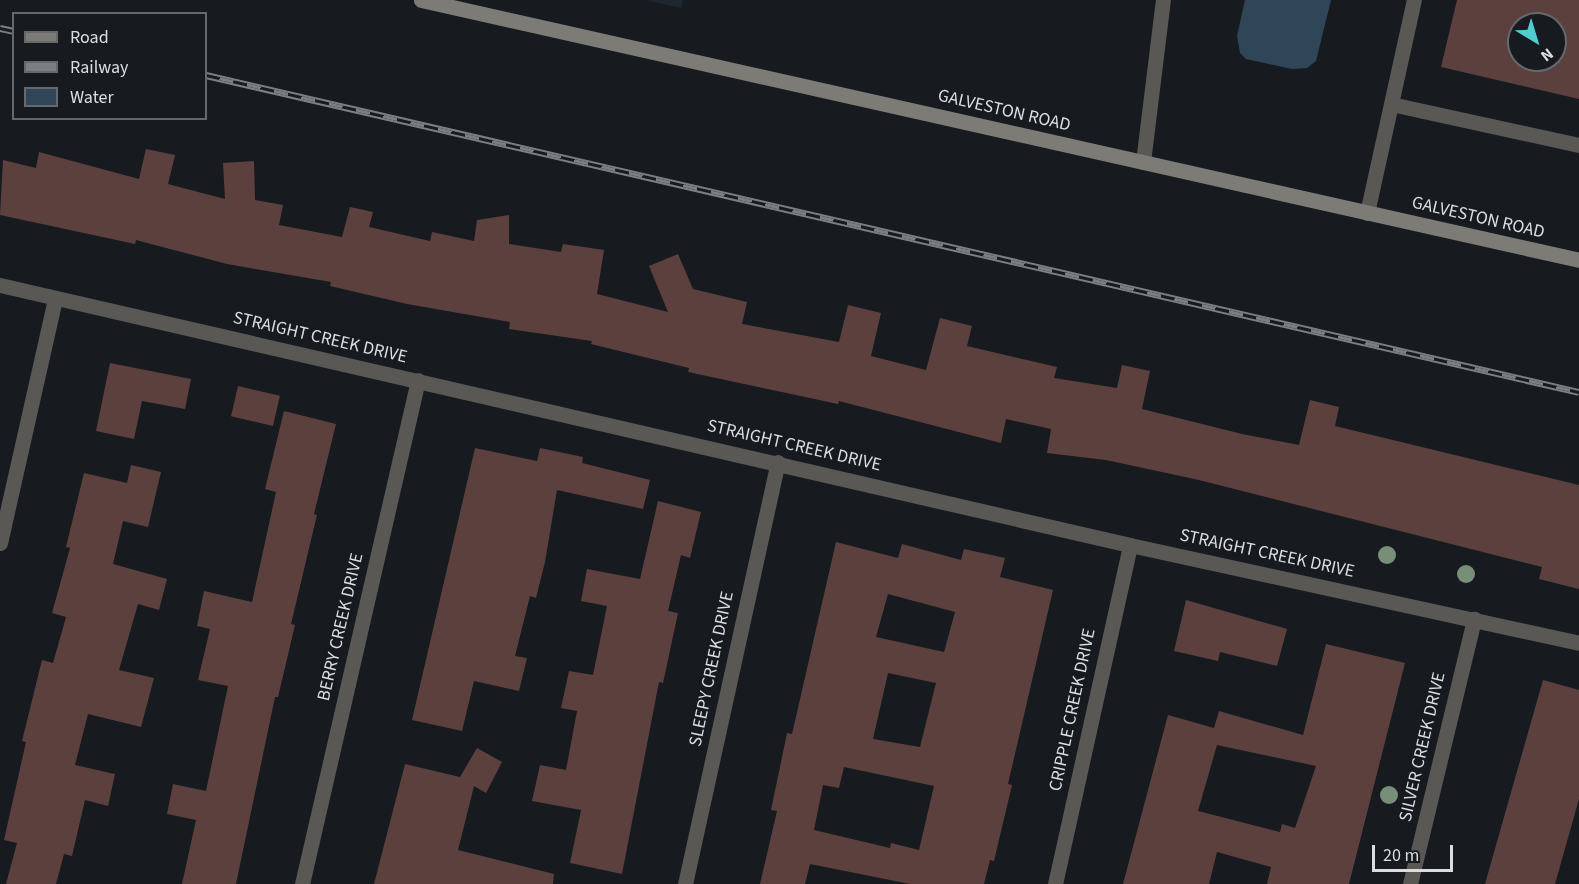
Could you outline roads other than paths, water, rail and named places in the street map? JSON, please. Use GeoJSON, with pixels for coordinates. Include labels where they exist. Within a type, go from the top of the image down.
{"type":"FeatureCollection","features":[{"type":"Feature","properties":{"kind":"main road","name":"GALVESTON ROAD"},"geometry":{"type":"LineString","coordinates":[[420,0],[1579,260]]}},
{"type":"Feature","properties":{"kind":"street"},"geometry":{"type":"LineString","coordinates":[[1143,162],[1163,0]]}},
{"type":"Feature","properties":{"kind":"street"},"geometry":{"type":"LineString","coordinates":[[1367,213],[1414,0]]}},
{"type":"Feature","properties":{"kind":"street"},"geometry":{"type":"LineString","coordinates":[[1391,104],[1579,145]]}},
{"type":"Feature","properties":{"kind":"street","name":"STRAIGHT CREEK DRIVE"},"geometry":{"type":"LineString","coordinates":[[0,285],[778,462],[1130,545],[1474,619],[1579,644]]}},
{"type":"Feature","properties":{"kind":"street"},"geometry":{"type":"LineString","coordinates":[[0,543],[55,298]]}},
{"type":"Feature","properties":{"kind":"street","name":"BERRY CREEK DRIVE"},"geometry":{"type":"LineString","coordinates":[[302,884],[418,380]]}},
{"type":"Feature","properties":{"kind":"street","name":"SLEEPY CREEK DRIVE"},"geometry":{"type":"LineString","coordinates":[[685,884],[778,462]]}},
{"type":"Feature","properties":{"kind":"street","name":"CRIPPLE CREEK DRIVE"},"geometry":{"type":"LineString","coordinates":[[1055,884],[1130,545]]}},
{"type":"Feature","properties":{"kind":"street","name":"SILVER CREEK DRIVE"},"geometry":{"type":"LineString","coordinates":[[1410,884],[1474,619]]}},
{"type":"Feature","properties":{"kind":"water"},"geometry":{"type":"Polygon","coordinates":[[[1245,0],[1331,0],[1316,61],[1307,68],[1292,69],[1246,59],[1240,53],[1237,36],[1245,0]]]}},
{"type":"Feature","properties":{"kind":"railway"},"geometry":{"type":"LineString","coordinates":[[0,28],[12,31]]}},
{"type":"Feature","properties":{"kind":"railway"},"geometry":{"type":"LineString","coordinates":[[207,75],[1579,392]]}}]}
